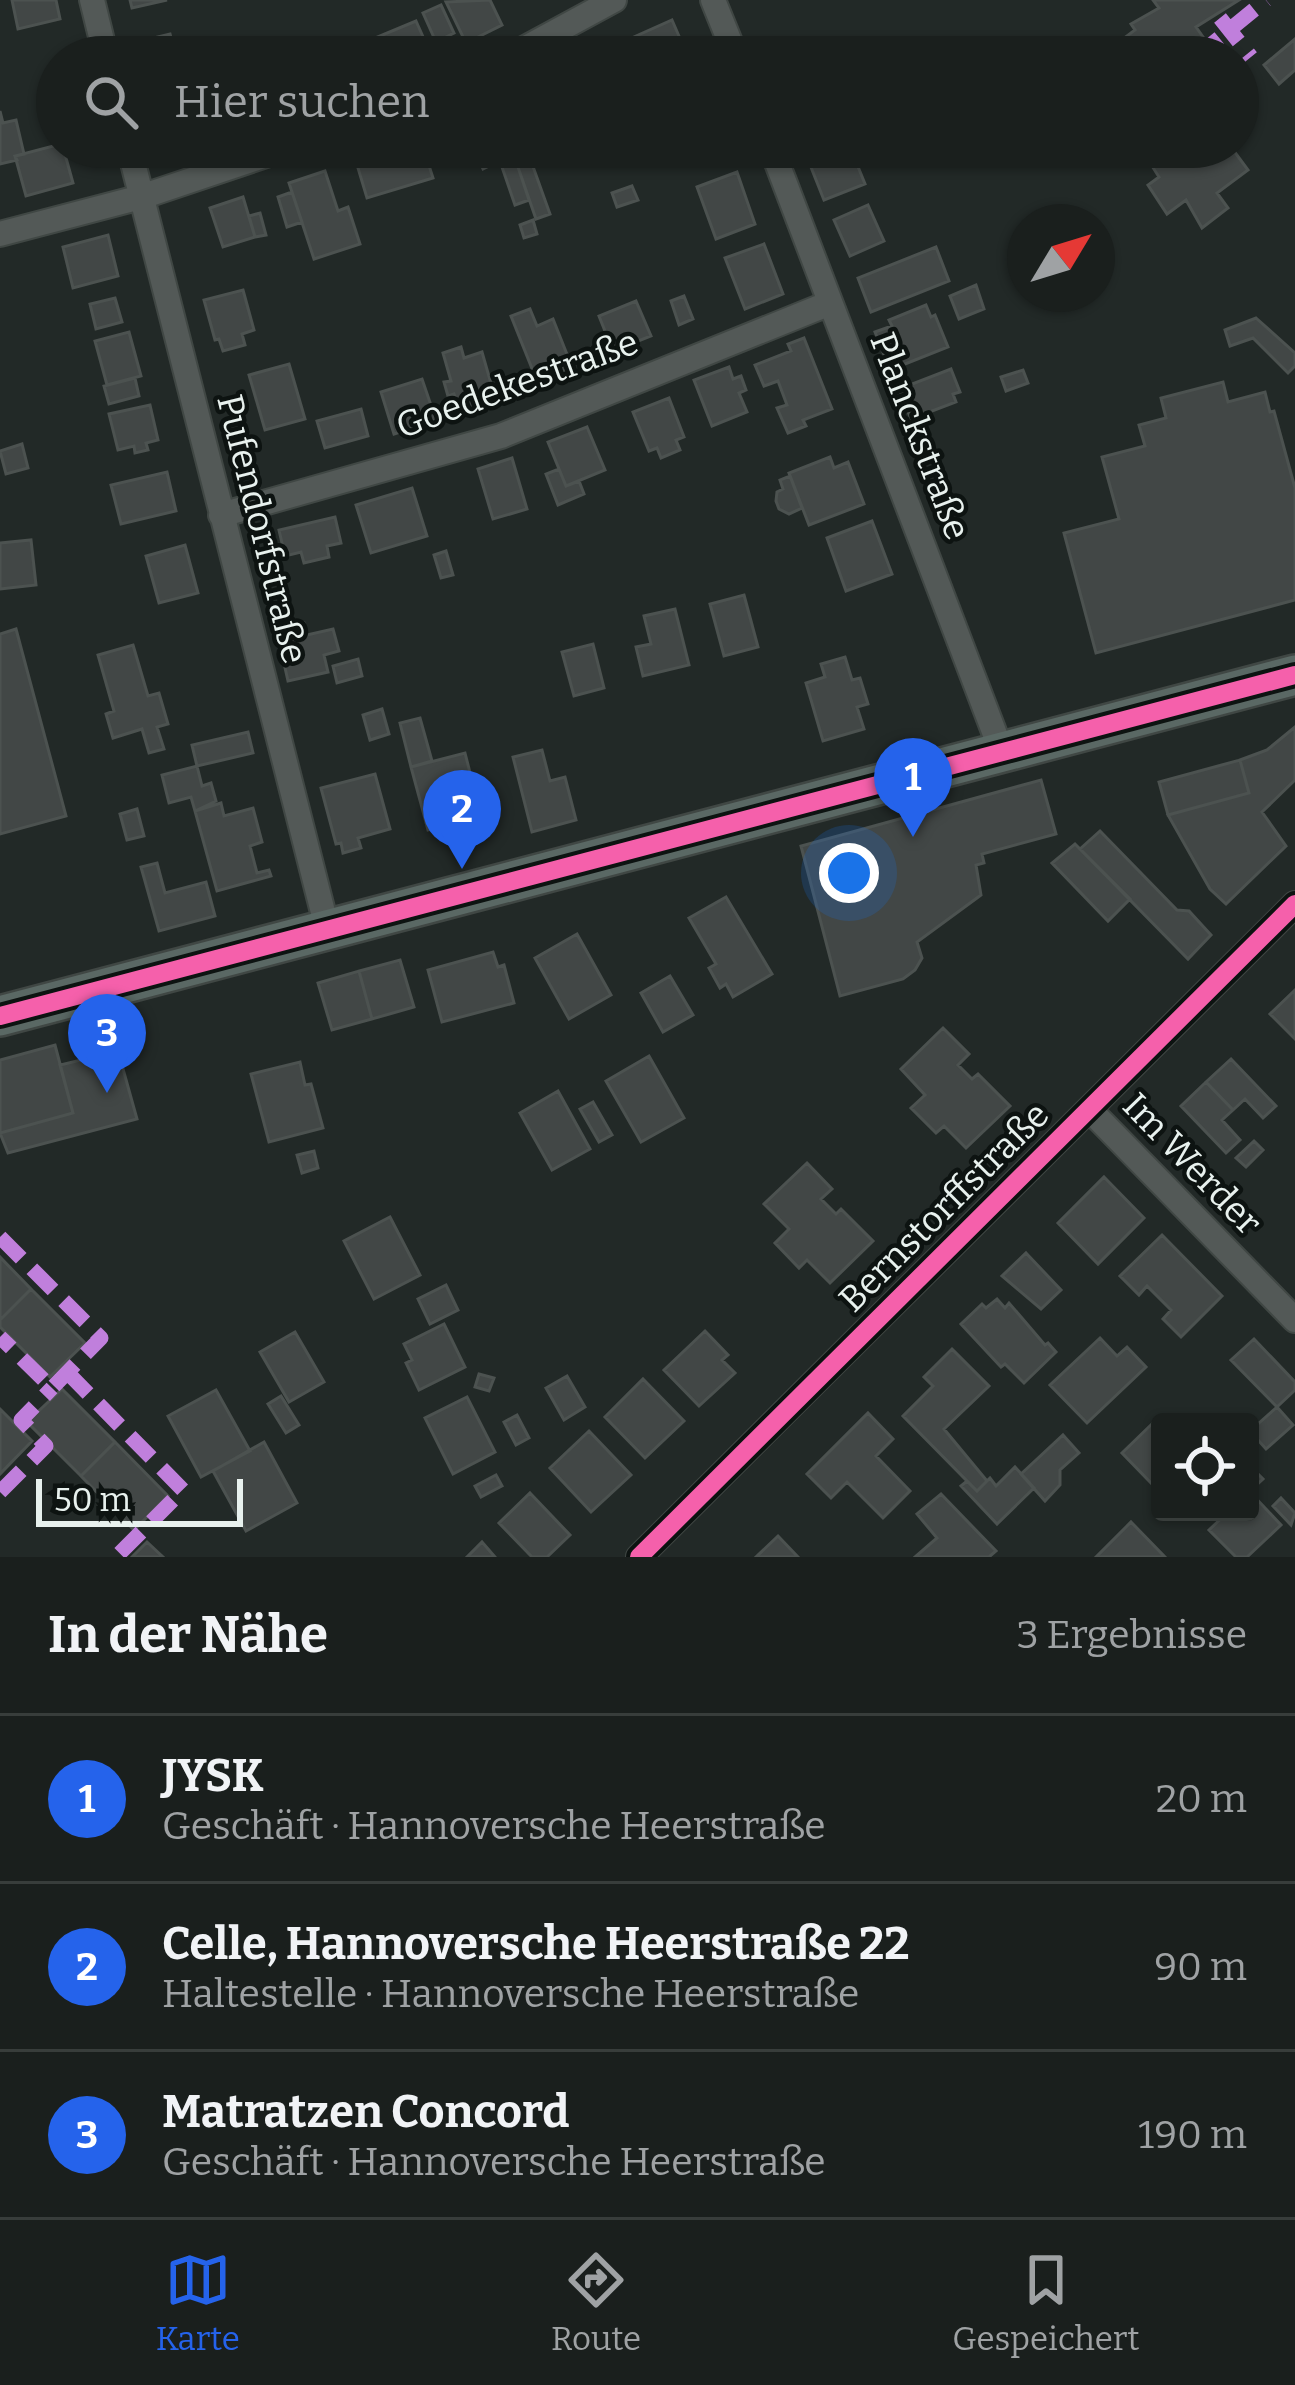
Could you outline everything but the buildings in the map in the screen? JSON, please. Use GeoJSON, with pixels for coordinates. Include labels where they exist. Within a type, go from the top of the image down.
{"type":"FeatureCollection","features":[{"type":"Feature","properties":{"kind":"main road"},"geometry":{"type":"LineString","coordinates":[[0,1016],[1295,675]]}},
{"type":"Feature","properties":{"kind":"street"},"geometry":{"type":"LineString","coordinates":[[92,0],[101,36]]}},
{"type":"Feature","properties":{"kind":"street"},"geometry":{"type":"LineString","coordinates":[[548,36],[614,0]]}},
{"type":"Feature","properties":{"kind":"street"},"geometry":{"type":"LineString","coordinates":[[713,0],[728,36]]}},
{"type":"Feature","properties":{"kind":"street","name":"Pufendorfstraße"},"geometry":{"type":"LineString","coordinates":[[134,168],[327,928]]}},
{"type":"Feature","properties":{"kind":"street"},"geometry":{"type":"LineString","coordinates":[[0,234],[141,197],[227,168]]}},
{"type":"Feature","properties":{"kind":"street","name":"Planckstraße"},"geometry":{"type":"LineString","coordinates":[[778,168],[1001,750]]}},
{"type":"Feature","properties":{"kind":"street","name":"Goedekestraße"},"geometry":{"type":"LineString","coordinates":[[221,514],[502,436],[830,303]]}},
{"type":"Feature","properties":{"kind":"street","name":"Bernstorffstraße"},"geometry":{"type":"LineString","coordinates":[[639,1557],[1295,904]]}},
{"type":"Feature","properties":{"kind":"street","name":"Im Werder"},"geometry":{"type":"LineString","coordinates":[[1089,1109],[1295,1320]]}},
{"type":"Feature","properties":{"kind":"marked path"},"geometry":{"type":"LineString","coordinates":[[1222,36],[1266,0]]}},
{"type":"Feature","properties":{"kind":"marked path"},"geometry":{"type":"LineString","coordinates":[[1220,18],[1234,36]]}},
{"type":"Feature","properties":{"kind":"marked path"},"geometry":{"type":"LineString","coordinates":[[0,1237],[101,1338],[52,1388],[0,1337]]}},
{"type":"Feature","properties":{"kind":"marked path"},"geometry":{"type":"LineString","coordinates":[[67,1372],[183,1490],[116,1557]]}},
{"type":"Feature","properties":{"kind":"marked path"},"geometry":{"type":"LineString","coordinates":[[0,1492],[46,1446],[21,1420],[52,1388]]}},
{"type":"Feature","properties":{"kind":"cycle path"},"geometry":{"type":"LineString","coordinates":[[0,1016],[1295,675]]}},
{"type":"Feature","properties":{"kind":"cycle path"},"geometry":{"type":"LineString","coordinates":[[639,1557],[1295,904]]}},
{"type":"Feature","properties":{"kind":"place","name":"JYSK"},"geometry":{"type":"Point","coordinates":[913,837]}},
{"type":"Feature","properties":{"kind":"place","name":"Celle, Hannoversche Heerstraße 22"},"geometry":{"type":"Point","coordinates":[462,869]}},
{"type":"Feature","properties":{"kind":"place","name":"Matratzen Concord"},"geometry":{"type":"Point","coordinates":[107,1093]}}]}
